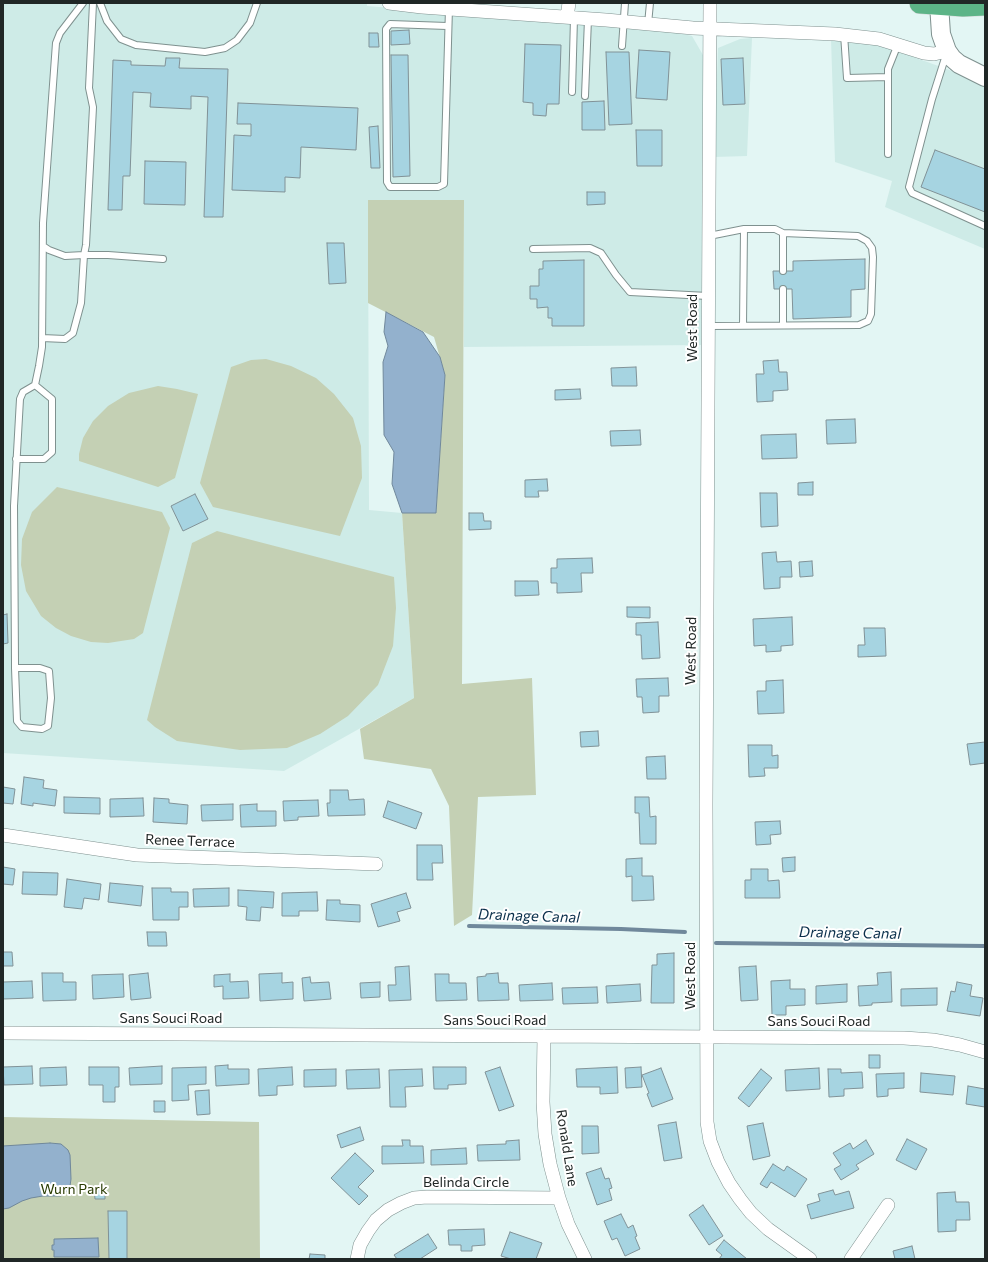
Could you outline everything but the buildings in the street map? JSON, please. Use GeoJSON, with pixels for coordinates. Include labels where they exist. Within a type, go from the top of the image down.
{"type":"FeatureCollection","features":[{"type":"Feature","properties":{"kind":"highway"},"geometry":{"type":"LineString","coordinates":[[930,4],[985,5]]}},
{"type":"Feature","properties":{"kind":"highway"},"geometry":{"type":"LineString","coordinates":[[964,4],[985,10]]}},
{"type":"Feature","properties":{"kind":"main road"},"geometry":{"type":"LineString","coordinates":[[930,4],[947,51],[952,58],[959,64],[985,77]]}},
{"type":"Feature","properties":{"kind":"street"},"geometry":{"type":"LineString","coordinates":[[389,3],[449,6],[571,18],[710,29],[844,34],[879,39],[929,53],[947,51]]}},
{"type":"Feature","properties":{"kind":"street"},"geometry":{"type":"LineString","coordinates":[[569,3],[571,18]]}},
{"type":"Feature","properties":{"kind":"street","name":"West Road"},"geometry":{"type":"LineString","coordinates":[[710,3],[706,1122],[710,1141],[718,1162],[729,1183],[751,1213],[768,1229],[810,1259]]}},
{"type":"Feature","properties":{"kind":"street","name":"Renee Terrace"},"geometry":{"type":"LineString","coordinates":[[3,835],[137,855],[376,864]]}},
{"type":"Feature","properties":{"kind":"street","name":"Sans Souci Road"},"geometry":{"type":"LineString","coordinates":[[3,1033],[904,1038],[933,1040],[985,1052]]}},
{"type":"Feature","properties":{"kind":"street","name":"Ronald Lane"},"geometry":{"type":"LineString","coordinates":[[544,1036],[543,1102],[545,1134],[550,1164],[568,1224],[585,1259]]}},
{"type":"Feature","properties":{"kind":"street","name":"Belinda Circle"},"geometry":{"type":"LineString","coordinates":[[357,1259],[360,1245],[376,1220],[388,1210],[414,1198],[559,1198]]}},
{"type":"Feature","properties":{"kind":"street"},"geometry":{"type":"LineString","coordinates":[[851,1259],[888,1205]]}},
{"type":"Feature","properties":{"kind":"lane"},"geometry":{"type":"LineString","coordinates":[[15,668],[40,668],[49,671],[51,698],[48,726],[42,729],[22,727],[17,721],[15,668],[14,506],[16,459],[20,399],[23,392],[35,385],[42,338],[43,223],[56,43],[60,33],[83,3]]}},
{"type":"Feature","properties":{"kind":"lane"},"geometry":{"type":"LineString","coordinates":[[42,338],[65,339],[73,333],[81,303],[86,245],[93,107],[89,88],[93,3]]}},
{"type":"Feature","properties":{"kind":"lane"},"geometry":{"type":"LineString","coordinates":[[100,3],[107,21],[121,39],[136,45],[205,52],[225,48],[237,40],[250,23],[257,3]]}},
{"type":"Feature","properties":{"kind":"lane"},"geometry":{"type":"LineString","coordinates":[[622,46],[625,3]]}},
{"type":"Feature","properties":{"kind":"lane"},"geometry":{"type":"LineString","coordinates":[[648,24],[650,3]]}},
{"type":"Feature","properties":{"kind":"lane"},"geometry":{"type":"LineString","coordinates":[[447,26],[390,24],[386,29],[387,182],[390,187],[438,188],[444,184],[447,26],[449,6]]}},
{"type":"Feature","properties":{"kind":"lane"},"geometry":{"type":"LineString","coordinates":[[571,18],[572,92]]}},
{"type":"Feature","properties":{"kind":"lane"},"geometry":{"type":"LineString","coordinates":[[585,96],[588,19]]}},
{"type":"Feature","properties":{"kind":"lane"},"geometry":{"type":"LineString","coordinates":[[844,34],[847,78],[888,77]]}},
{"type":"Feature","properties":{"kind":"lane"},"geometry":{"type":"LineString","coordinates":[[888,154],[888,69],[898,44]]}},
{"type":"Feature","properties":{"kind":"lane"},"geometry":{"type":"LineString","coordinates":[[947,51],[932,99],[909,187],[912,193],[985,226]]}},
{"type":"Feature","properties":{"kind":"lane"},"geometry":{"type":"LineString","coordinates":[[708,236],[744,229],[775,229],[783,233],[858,236],[867,241],[872,248],[873,257],[871,314],[868,321],[859,325],[709,326]]}},
{"type":"Feature","properties":{"kind":"lane"},"geometry":{"type":"LineString","coordinates":[[743,326],[744,229]]}},
{"type":"Feature","properties":{"kind":"lane"},"geometry":{"type":"LineString","coordinates":[[783,233],[783,271]]}},
{"type":"Feature","properties":{"kind":"lane"},"geometry":{"type":"LineString","coordinates":[[43,246],[65,256],[84,255],[163,260]]}},
{"type":"Feature","properties":{"kind":"lane"},"geometry":{"type":"LineString","coordinates":[[533,249],[590,248],[602,253],[616,275],[630,292],[708,296]]}},
{"type":"Feature","properties":{"kind":"lane"},"geometry":{"type":"LineString","coordinates":[[783,289],[783,325]]}},
{"type":"Feature","properties":{"kind":"lane"},"geometry":{"type":"LineString","coordinates":[[16,459],[44,459],[52,452],[52,399],[35,385]]}},
{"type":"Feature","properties":{"kind":"shaded area"},"geometry":{"type":"Polygon","coordinates":[[[3,3],[367,3],[367,6],[679,33],[692,36],[703,55],[701,345],[464,347],[464,200],[368,200],[369,510],[402,513],[414,698],[284,771],[3,753],[3,3]]]}},
{"type":"Feature","properties":{"kind":"shaded area"},"geometry":{"type":"Polygon","coordinates":[[[752,38],[747,156],[714,157],[718,48],[740,39],[752,38]]]}},
{"type":"Feature","properties":{"kind":"shaded area"},"geometry":{"type":"Polygon","coordinates":[[[831,39],[880,45],[955,72],[985,85],[985,249],[885,207],[892,181],[835,162],[831,39]]]}},
{"type":"Feature","properties":{"kind":"green space"},"geometry":{"type":"Polygon","coordinates":[[[368,200],[464,200],[462,684],[532,678],[536,795],[478,797],[472,915],[454,926],[449,806],[431,769],[364,759],[360,729],[414,698],[402,513],[436,513],[445,375],[434,337],[368,303],[368,200]]]}},
{"type":"Feature","properties":{"kind":"green space"},"geometry":{"type":"Polygon","coordinates":[[[266,359],[291,366],[316,378],[334,394],[353,418],[361,446],[362,478],[340,536],[213,507],[200,483],[231,367],[251,360],[266,359]]]}},
{"type":"Feature","properties":{"kind":"green space"},"geometry":{"type":"Polygon","coordinates":[[[158,386],[198,394],[175,478],[158,487],[79,461],[83,438],[93,421],[108,406],[129,393],[158,386]]]}},
{"type":"Feature","properties":{"kind":"green space"},"geometry":{"type":"Polygon","coordinates":[[[57,487],[162,512],[170,528],[143,633],[134,639],[108,643],[91,642],[71,636],[56,628],[41,616],[26,591],[21,565],[22,539],[32,512],[57,487]]]}},
{"type":"Feature","properties":{"kind":"green space"},"geometry":{"type":"Polygon","coordinates":[[[217,531],[394,577],[396,608],[393,646],[378,685],[348,716],[320,734],[287,748],[240,750],[177,741],[147,720],[192,543],[217,531]]]}},
{"type":"Feature","properties":{"kind":"green space","name":"Wurn Park"},"geometry":{"type":"Polygon","coordinates":[[[3,1117],[259,1122],[260,1259],[3,1259],[3,1117]]]}},
{"type":"Feature","properties":{"kind":"water"},"geometry":{"type":"Polygon","coordinates":[[[386,312],[423,332],[440,357],[445,375],[436,513],[402,513],[392,484],[394,452],[384,435],[383,362],[388,346],[384,332],[386,312]]]}},
{"type":"Feature","properties":{"kind":"water"},"geometry":{"type":"Polygon","coordinates":[[[50,1143],[61,1144],[68,1150],[70,1155],[71,1179],[70,1186],[67,1191],[61,1196],[31,1198],[9,1208],[3,1209],[3,1146],[50,1143]]]}},
{"type":"Feature","properties":{"kind":"water"},"geometry":{"type":"Polygon","coordinates":[[[98,1238],[99,1257],[54,1257],[52,1245],[54,1245],[54,1239],[98,1238]]]}},
{"type":"Feature","properties":{"kind":"waterway","name":"Drainage Canal"},"geometry":{"type":"LineString","coordinates":[[469,926],[621,929],[685,932]]}},
{"type":"Feature","properties":{"kind":"waterway","name":"Drainage Canal"},"geometry":{"type":"LineString","coordinates":[[716,943],[985,946]]}}]}
